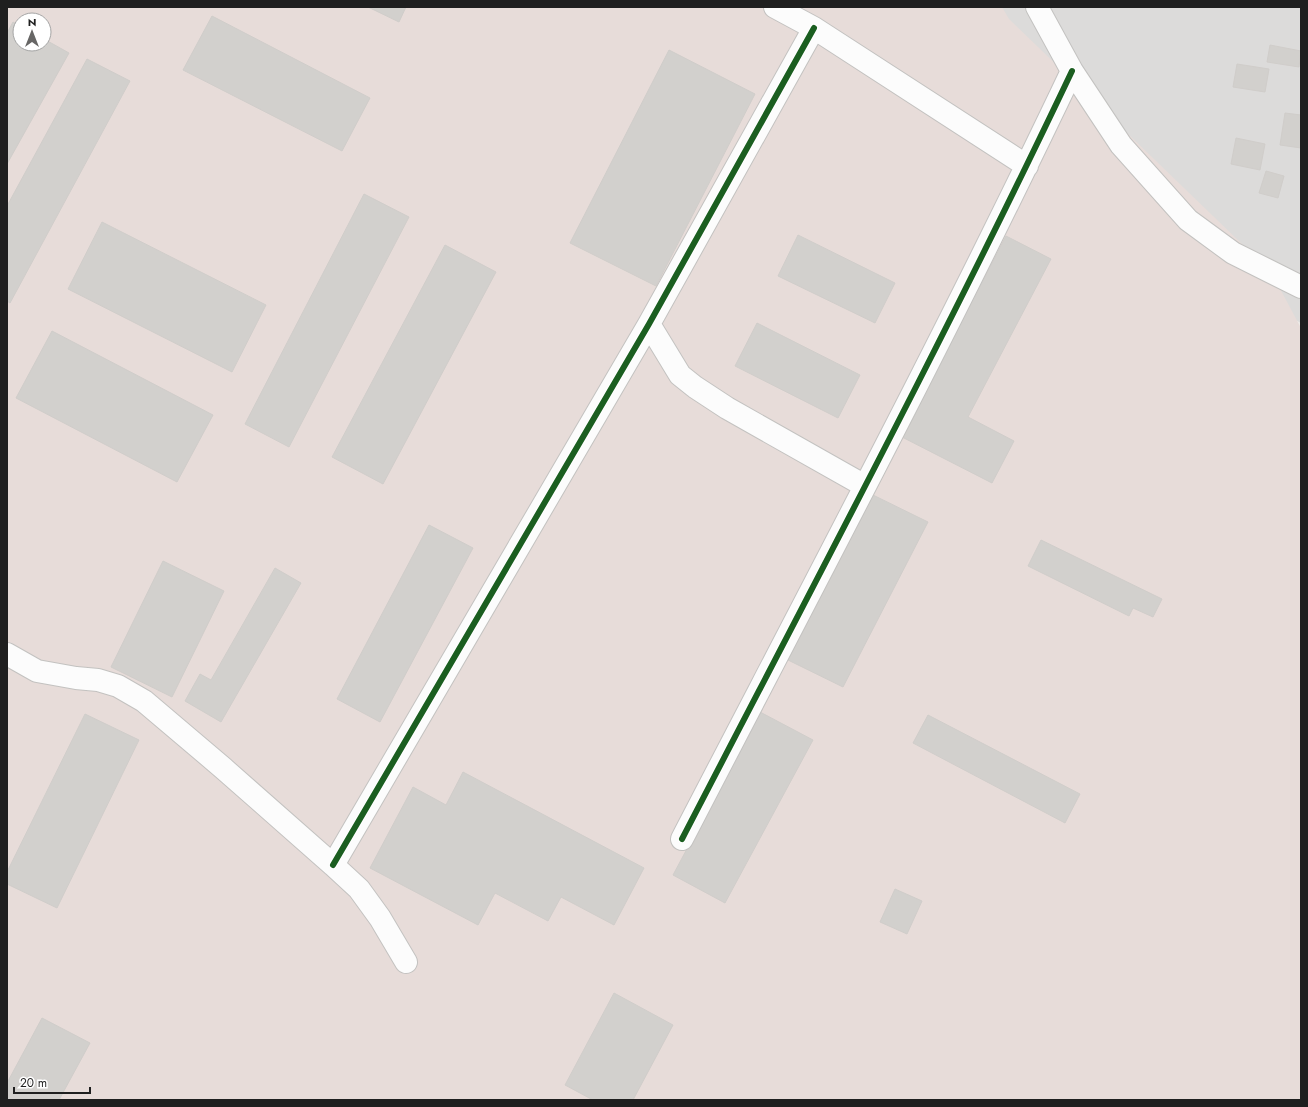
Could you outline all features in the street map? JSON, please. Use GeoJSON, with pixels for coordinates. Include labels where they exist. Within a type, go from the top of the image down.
{"type":"FeatureCollection","features":[{"type":"Feature","properties":{"kind":"street"},"geometry":{"type":"LineString","coordinates":[[775,7],[814,28],[1027,166]]}},
{"type":"Feature","properties":{"kind":"street"},"geometry":{"type":"LineString","coordinates":[[1037,7],[1072,71],[1121,145],[1188,220],[1233,253],[1301,287]]}},
{"type":"Feature","properties":{"kind":"street"},"geometry":{"type":"LineString","coordinates":[[333,865],[649,324],[814,28]]}},
{"type":"Feature","properties":{"kind":"street"},"geometry":{"type":"LineString","coordinates":[[682,839],[865,486],[1027,166],[1072,71]]}},
{"type":"Feature","properties":{"kind":"street"},"geometry":{"type":"LineString","coordinates":[[649,324],[680,375],[695,387],[727,408],[865,486]]}},
{"type":"Feature","properties":{"kind":"street"},"geometry":{"type":"LineString","coordinates":[[7,654],[37,671],[76,678],[98,680],[118,686],[144,701],[223,768],[359,889],[380,918],[406,962]]}},
{"type":"Feature","properties":{"kind":"shaded area"},"geometry":{"type":"Polygon","coordinates":[[[7,7],[1002,7],[1009,19],[1271,272],[1301,328],[1301,1100],[7,1100],[7,7]]]}},
{"type":"Feature","properties":{"kind":"shaded area"},"geometry":{"type":"Polygon","coordinates":[[[989,7],[1301,7],[1301,323],[1104,216],[989,7]]]}},
{"type":"Feature","properties":{"kind":"building"},"geometry":{"type":"Polygon","coordinates":[[[368,7],[406,7],[399,22],[368,7]]]}},
{"type":"Feature","properties":{"kind":"building"},"geometry":{"type":"Polygon","coordinates":[[[212,16],[370,98],[342,151],[183,70],[212,16]]]}},
{"type":"Feature","properties":{"kind":"building"},"geometry":{"type":"Polygon","coordinates":[[[12,24],[12,52],[52,52],[52,43],[69,53],[7,164],[7,33],[12,24]]]}},
{"type":"Feature","properties":{"kind":"building"},"geometry":{"type":"Polygon","coordinates":[[[1270,45],[1301,51],[1299,67],[1267,62],[1270,45]]]}},
{"type":"Feature","properties":{"kind":"building"},"geometry":{"type":"Polygon","coordinates":[[[669,50],[755,94],[656,286],[570,243],[669,50]]]}},
{"type":"Feature","properties":{"kind":"building"},"geometry":{"type":"Polygon","coordinates":[[[87,59],[130,81],[10,303],[7,301],[7,206],[87,59]]]}},
{"type":"Feature","properties":{"kind":"building"},"geometry":{"type":"Polygon","coordinates":[[[1237,64],[1269,69],[1265,92],[1233,87],[1237,64]]]}},
{"type":"Feature","properties":{"kind":"building"},"geometry":{"type":"Polygon","coordinates":[[[1285,113],[1301,115],[1301,148],[1280,145],[1285,113]]]}},
{"type":"Feature","properties":{"kind":"building"},"geometry":{"type":"Polygon","coordinates":[[[1236,138],[1265,144],[1260,170],[1231,164],[1236,138]]]}},
{"type":"Feature","properties":{"kind":"building"},"geometry":{"type":"Polygon","coordinates":[[[1266,171],[1284,176],[1278,198],[1259,193],[1266,171]]]}},
{"type":"Feature","properties":{"kind":"building"},"geometry":{"type":"Polygon","coordinates":[[[364,194],[409,217],[289,447],[245,424],[364,194]]]}},
{"type":"Feature","properties":{"kind":"building"},"geometry":{"type":"Polygon","coordinates":[[[102,222],[266,305],[232,372],[68,289],[102,222]]]}},
{"type":"Feature","properties":{"kind":"building"},"geometry":{"type":"Polygon","coordinates":[[[798,235],[895,283],[875,323],[778,276],[798,235]]]}},
{"type":"Feature","properties":{"kind":"building"},"geometry":{"type":"Polygon","coordinates":[[[1006,236],[1051,259],[968,417],[1014,441],[992,483],[902,437],[1006,236]]]}},
{"type":"Feature","properties":{"kind":"building"},"geometry":{"type":"Polygon","coordinates":[[[445,245],[496,272],[383,484],[332,457],[445,245]]]}},
{"type":"Feature","properties":{"kind":"building"},"geometry":{"type":"Polygon","coordinates":[[[757,323],[860,375],[838,418],[735,366],[757,323]]]}},
{"type":"Feature","properties":{"kind":"building"},"geometry":{"type":"Polygon","coordinates":[[[52,331],[213,415],[177,482],[16,398],[52,331]]]}},
{"type":"Feature","properties":{"kind":"building"},"geometry":{"type":"Polygon","coordinates":[[[873,495],[928,522],[843,687],[788,660],[873,495]]]}},
{"type":"Feature","properties":{"kind":"building"},"geometry":{"type":"Polygon","coordinates":[[[429,525],[473,548],[380,722],[337,699],[429,525]]]}},
{"type":"Feature","properties":{"kind":"building"},"geometry":{"type":"Polygon","coordinates":[[[1041,540],[1162,599],[1153,617],[1133,608],[1129,616],[1028,566],[1041,540]]]}},
{"type":"Feature","properties":{"kind":"building"},"geometry":{"type":"Polygon","coordinates":[[[163,561],[224,591],[172,697],[111,667],[163,561]]]}},
{"type":"Feature","properties":{"kind":"building"},"geometry":{"type":"Polygon","coordinates":[[[275,568],[301,583],[221,722],[185,701],[200,674],[211,680],[275,568]]]}},
{"type":"Feature","properties":{"kind":"building"},"geometry":{"type":"Polygon","coordinates":[[[760,712],[813,740],[725,903],[673,875],[760,712]]]}},
{"type":"Feature","properties":{"kind":"building"},"geometry":{"type":"Polygon","coordinates":[[[85,714],[139,740],[57,908],[7,884],[7,872],[85,714]]]}},
{"type":"Feature","properties":{"kind":"building"},"geometry":{"type":"Polygon","coordinates":[[[928,715],[1080,794],[1065,823],[913,743],[928,715]]]}},
{"type":"Feature","properties":{"kind":"building"},"geometry":{"type":"Polygon","coordinates":[[[463,772],[644,868],[614,925],[561,897],[548,921],[495,893],[478,925],[370,868],[413,787],[446,805],[463,772]]]}},
{"type":"Feature","properties":{"kind":"building"},"geometry":{"type":"Polygon","coordinates":[[[895,889],[922,901],[907,934],[880,922],[895,889]]]}},
{"type":"Feature","properties":{"kind":"building"},"geometry":{"type":"Polygon","coordinates":[[[614,993],[673,1025],[633,1100],[593,1100],[565,1085],[614,993]]]}},
{"type":"Feature","properties":{"kind":"building"},"geometry":{"type":"Polygon","coordinates":[[[42,1018],[90,1043],[59,1100],[7,1100],[7,1083],[42,1018]]]}},
{"type":"Feature","properties":{"kind":"cycle path"},"geometry":{"type":"LineString","coordinates":[[333,865],[649,324],[814,28]]}},
{"type":"Feature","properties":{"kind":"cycle path"},"geometry":{"type":"LineString","coordinates":[[682,839],[929,361],[1072,71]]}}]}
